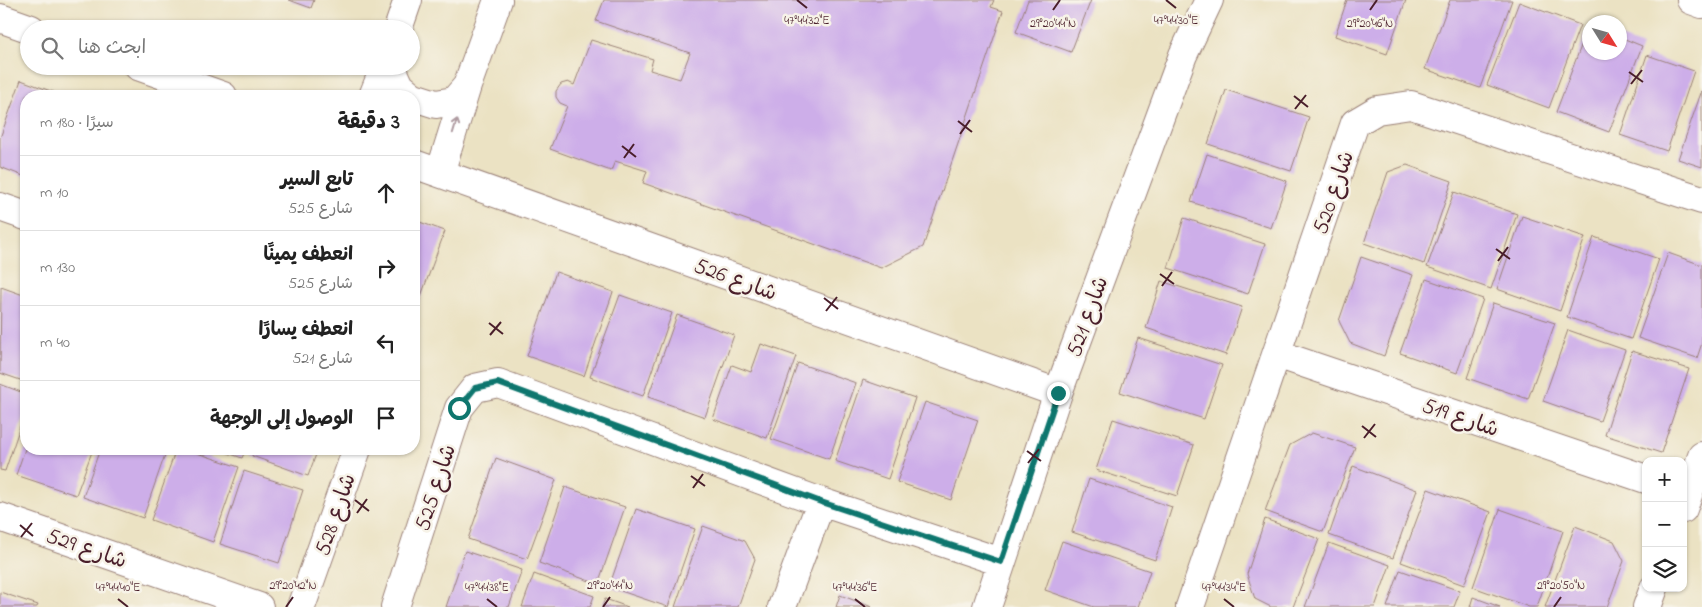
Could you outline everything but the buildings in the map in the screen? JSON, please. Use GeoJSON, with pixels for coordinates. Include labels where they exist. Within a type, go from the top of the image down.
{"type":"FeatureCollection","features":[{"type":"Feature","properties":{"kind":"street"},"geometry":{"type":"LineString","coordinates":[[401,20],[408,0]]}},
{"type":"Feature","properties":{"kind":"street"},"geometry":{"type":"LineString","coordinates":[[440,173],[467,86],[498,0]]}},
{"type":"Feature","properties":{"kind":"street","name":"شارع 521"},"geometry":{"type":"LineString","coordinates":[[1182,55],[1185,0]]}},
{"type":"Feature","properties":{"kind":"street","name":"شارع 521"},"geometry":{"type":"LineString","coordinates":[[986,607],[1058,393],[1182,55],[1208,0]]}},
{"type":"Feature","properties":{"kind":"street"},"geometry":{"type":"LineString","coordinates":[[1691,0],[1702,4]]}},
{"type":"Feature","properties":{"kind":"street"},"geometry":{"type":"LineString","coordinates":[[0,18],[20,25]]}},
{"type":"Feature","properties":{"kind":"street"},"geometry":{"type":"LineString","coordinates":[[164,75],[206,90]]}},
{"type":"Feature","properties":{"kind":"street"},"geometry":{"type":"LineString","coordinates":[[375,90],[381,75]]}},
{"type":"Feature","properties":{"kind":"street"},"geometry":{"type":"LineString","coordinates":[[395,75],[400,86],[405,90]]}},
{"type":"Feature","properties":{"kind":"street"},"geometry":{"type":"LineString","coordinates":[[420,99],[436,104],[454,100],[467,86]]}},
{"type":"Feature","properties":{"kind":"street","name":"شارع 520"},"geometry":{"type":"LineString","coordinates":[[1190,607],[1355,123],[1377,110],[1411,105],[1702,200]]}},
{"type":"Feature","properties":{"kind":"street","name":"شارع 526"},"geometry":{"type":"LineString","coordinates":[[420,166],[1058,393]]}},
{"type":"Feature","properties":{"kind":"street"},"geometry":{"type":"LineString","coordinates":[[0,207],[20,214]]}},
{"type":"Feature","properties":{"kind":"street","name":"شارع 519"},"geometry":{"type":"LineString","coordinates":[[1277,354],[1642,477]]}},
{"type":"Feature","properties":{"kind":"street","name":"شارع 525"},"geometry":{"type":"LineString","coordinates":[[396,607],[459,408],[475,388],[498,383],[821,502],[1001,562]]}},
{"type":"Feature","properties":{"kind":"street","name":"شارع 528"},"geometry":{"type":"LineString","coordinates":[[301,607],[355,455]]}},
{"type":"Feature","properties":{"kind":"street"},"geometry":{"type":"LineString","coordinates":[[1687,493],[1702,456]]}},
{"type":"Feature","properties":{"kind":"street"},"geometry":{"type":"LineString","coordinates":[[782,607],[821,502]]}},
{"type":"Feature","properties":{"kind":"street","name":"شارع 529"},"geometry":{"type":"LineString","coordinates":[[0,517],[259,607]]}},
{"type":"Feature","properties":{"kind":"street"},"geometry":{"type":"LineString","coordinates":[[1647,607],[1653,592]]}},
{"type":"Feature","properties":{"kind":"route"},"geometry":{"type":"LineString","coordinates":[[459,408],[475,388],[498,383],[821,502],[1001,562],[1058,393]]}}]}
